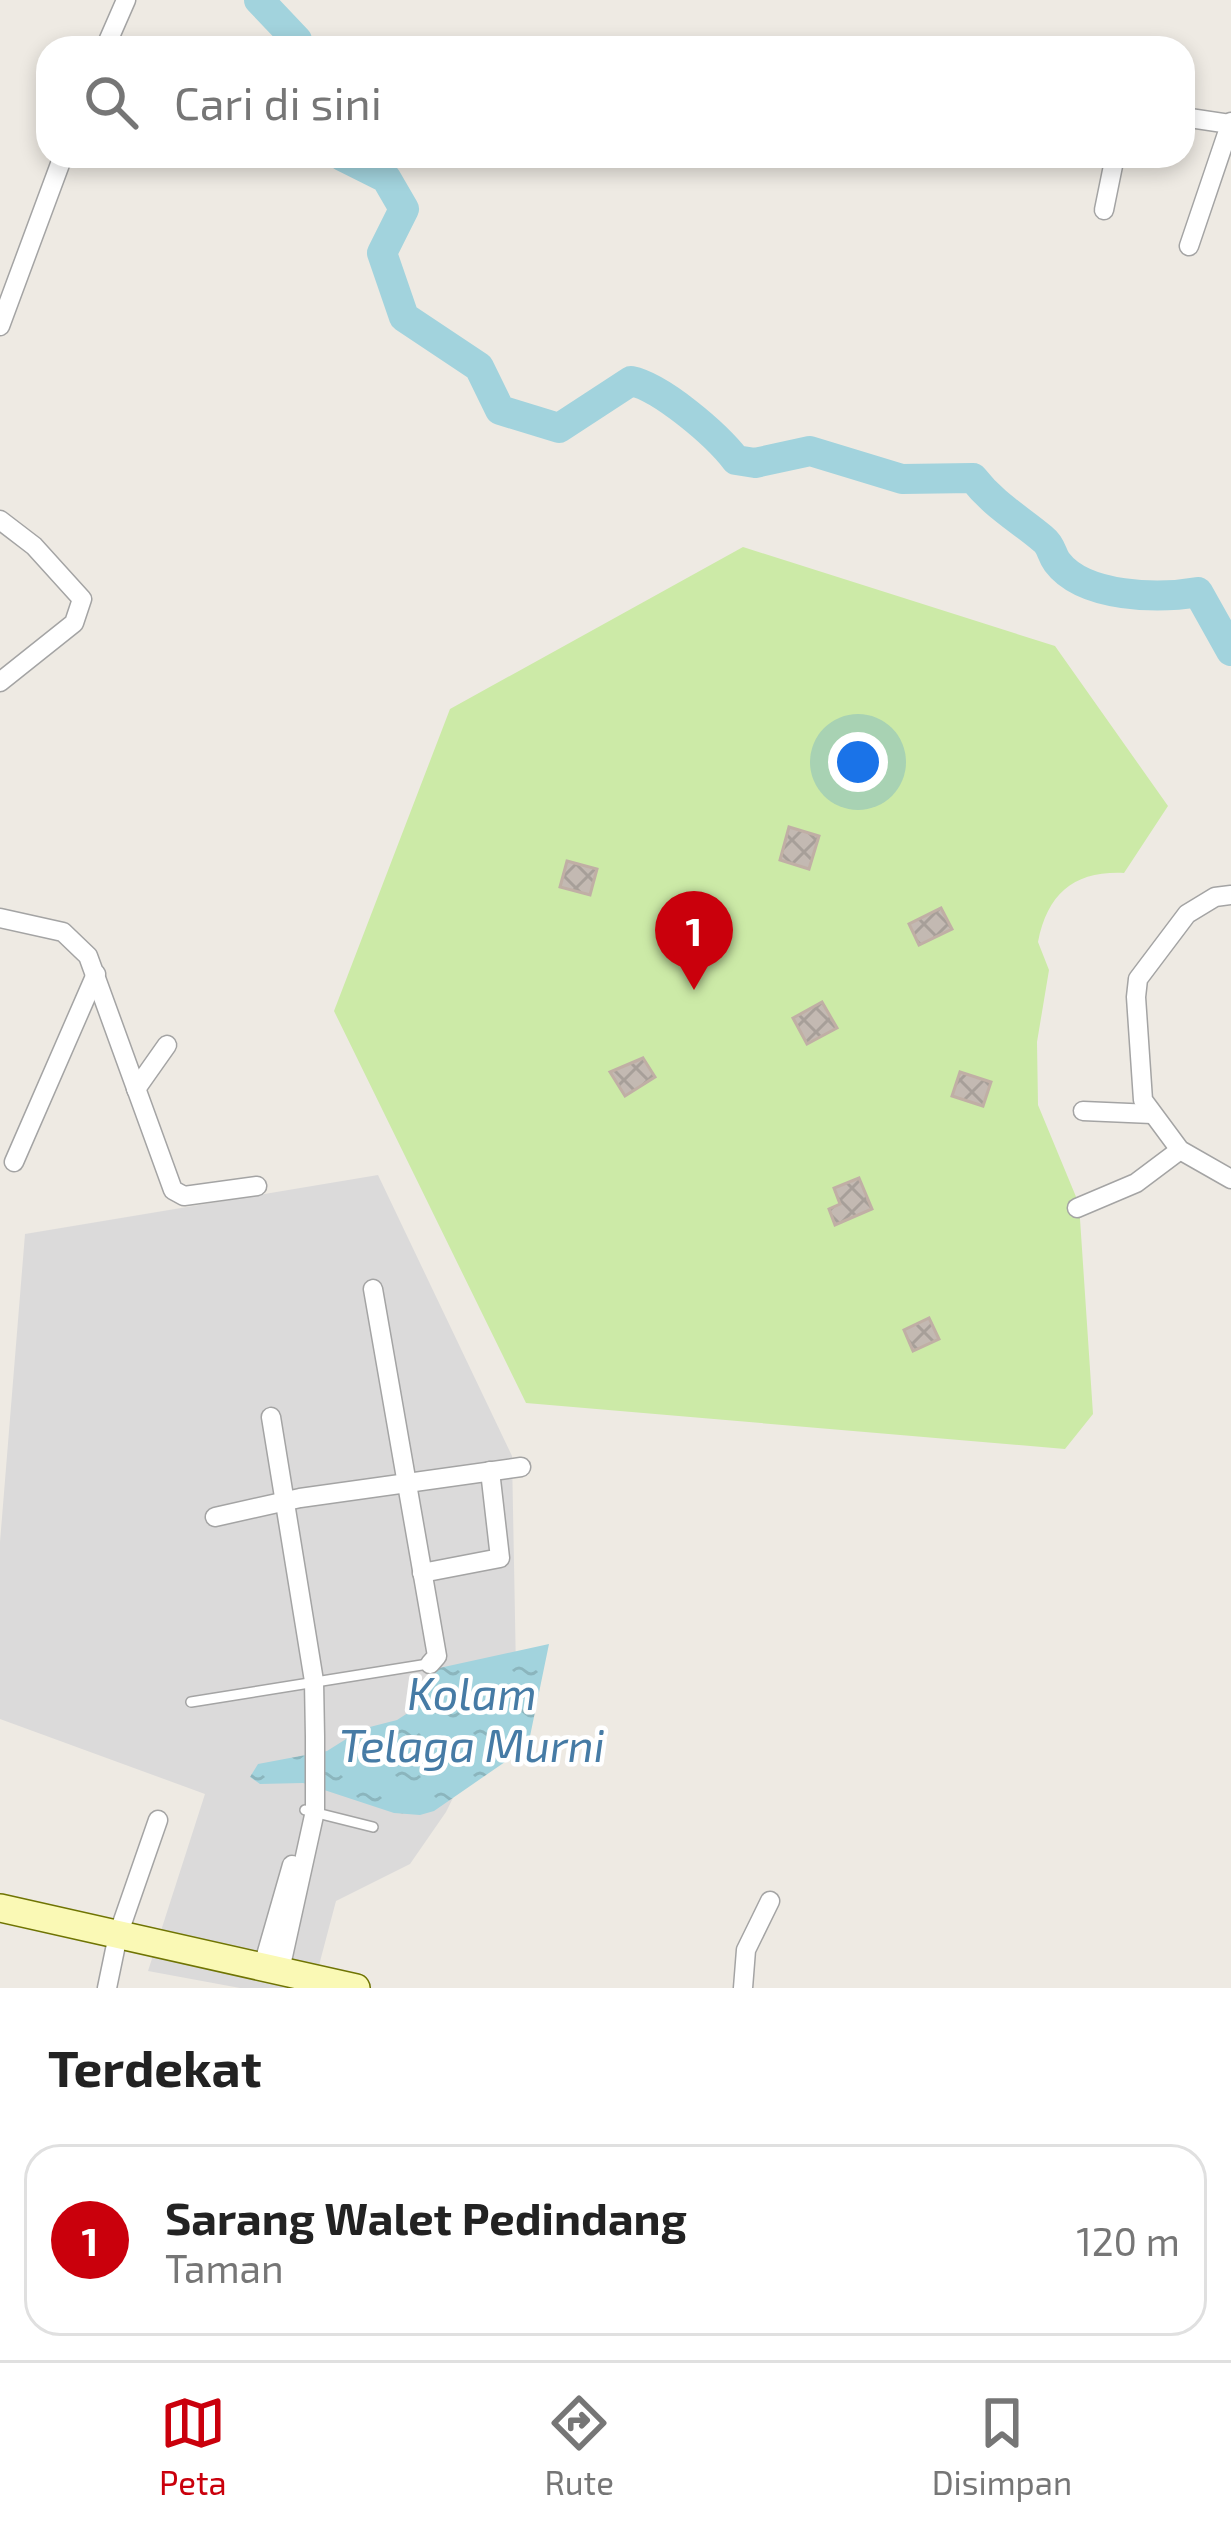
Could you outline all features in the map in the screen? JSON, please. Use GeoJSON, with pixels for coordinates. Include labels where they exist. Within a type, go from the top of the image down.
{"type":"FeatureCollection","features":[{"type":"Feature","properties":{"kind":"main road"},"geometry":{"type":"LineString","coordinates":[[0,1908],[356,1988]]}},
{"type":"Feature","properties":{"kind":"street"},"geometry":{"type":"LineString","coordinates":[[110,36],[126,0]]}},
{"type":"Feature","properties":{"kind":"street"},"geometry":{"type":"LineString","coordinates":[[1189,246],[1230,123],[1195,119]]}},
{"type":"Feature","properties":{"kind":"street"},"geometry":{"type":"LineString","coordinates":[[0,326],[59,168]]}},
{"type":"Feature","properties":{"kind":"street"},"geometry":{"type":"LineString","coordinates":[[1104,210],[1113,168]]}},
{"type":"Feature","properties":{"kind":"street"},"geometry":{"type":"LineString","coordinates":[[0,520],[34,546],[82,599],[74,623],[0,682]]}},
{"type":"Feature","properties":{"kind":"street"},"geometry":{"type":"LineString","coordinates":[[1231,896],[1214,896],[1187,914],[1138,979],[1143,1100],[1180,1150],[1231,1179]]}},
{"type":"Feature","properties":{"kind":"street"},"geometry":{"type":"LineString","coordinates":[[0,918],[63,932],[88,956],[178,1194],[257,1186]]}},
{"type":"Feature","properties":{"kind":"street"},"geometry":{"type":"LineString","coordinates":[[14,1162],[96,974]]}},
{"type":"Feature","properties":{"kind":"street"},"geometry":{"type":"LineString","coordinates":[[136,1089],[167,1045]]}},
{"type":"Feature","properties":{"kind":"street"},"geometry":{"type":"LineString","coordinates":[[1083,1111],[1152,1114]]}},
{"type":"Feature","properties":{"kind":"street"},"geometry":{"type":"LineString","coordinates":[[1077,1208],[1136,1183],[1180,1150]]}},
{"type":"Feature","properties":{"kind":"street"},"geometry":{"type":"LineString","coordinates":[[373,1289],[437,1656],[430,1664]]}},
{"type":"Feature","properties":{"kind":"street"},"geometry":{"type":"LineString","coordinates":[[271,1417],[314,1681],[315,1737],[312,1803],[272,1968]]}},
{"type":"Feature","properties":{"kind":"street"},"geometry":{"type":"LineString","coordinates":[[215,1517],[284,1502],[521,1467]]}},
{"type":"Feature","properties":{"kind":"street"},"geometry":{"type":"LineString","coordinates":[[422,1573],[500,1558],[490,1471]]}},
{"type":"Feature","properties":{"kind":"street"},"geometry":{"type":"LineString","coordinates":[[107,1988],[118,1935],[158,1820]]}},
{"type":"Feature","properties":{"kind":"street"},"geometry":{"type":"LineString","coordinates":[[743,1988],[746,1950],[770,1901]]}},
{"type":"Feature","properties":{"kind":"lane"},"geometry":{"type":"LineString","coordinates":[[191,1702],[430,1664]]}},
{"type":"Feature","properties":{"kind":"lane"},"geometry":{"type":"LineString","coordinates":[[312,1803],[373,1827]]}},
{"type":"Feature","properties":{"kind":"shaded area"},"geometry":{"type":"Polygon","coordinates":[[[378,1175],[512,1456],[516,1671],[446,1812],[410,1864],[336,1901],[313,1988],[240,1988],[148,1971],[205,1794],[0,1719],[0,1542],[25,1234],[378,1175]]]}},
{"type":"Feature","properties":{"kind":"green space"},"geometry":{"type":"Polygon","coordinates":[[[743,547],[1055,646],[1168,806],[1124,873],[1091,876],[1066,888],[1049,910],[1038,942],[1049,970],[1037,1042],[1038,1105],[1079,1204],[1093,1414],[1065,1449],[526,1403],[334,1011],[450,709],[743,547]]]}},
{"type":"Feature","properties":{"kind":"water","name":"Kolam Telaga Murni"},"geometry":{"type":"Polygon","coordinates":[[[549,1644],[528,1746],[434,1811],[394,1813],[303,1783],[260,1784],[250,1777],[258,1764],[327,1751],[362,1729],[397,1720],[414,1709],[430,1670],[549,1644]]]}},
{"type":"Feature","properties":{"kind":"building"},"geometry":{"type":"Polygon","coordinates":[[[789,827],[819,836],[809,869],[780,860],[789,827]]]}},
{"type":"Feature","properties":{"kind":"building"},"geometry":{"type":"Polygon","coordinates":[[[567,861],[597,869],[590,895],[560,887],[567,861]]]}},
{"type":"Feature","properties":{"kind":"building"},"geometry":{"type":"Polygon","coordinates":[[[941,908],[952,929],[919,945],[909,924],[941,908]]]}},
{"type":"Feature","properties":{"kind":"building"},"geometry":{"type":"Polygon","coordinates":[[[822,1002],[837,1028],[807,1044],[793,1018],[822,1002]]]}},
{"type":"Feature","properties":{"kind":"building"},"geometry":{"type":"Polygon","coordinates":[[[643,1058],[655,1077],[625,1096],[610,1072],[643,1058]]]}},
{"type":"Feature","properties":{"kind":"building"},"geometry":{"type":"Polygon","coordinates":[[[960,1072],[991,1082],[983,1106],[952,1096],[960,1072]]]}},
{"type":"Feature","properties":{"kind":"building"},"geometry":{"type":"Polygon","coordinates":[[[859,1178],[872,1209],[835,1225],[829,1209],[840,1204],[834,1188],[859,1178]]]}},
{"type":"Feature","properties":{"kind":"building"},"geometry":{"type":"Polygon","coordinates":[[[929,1318],[939,1339],[913,1351],[904,1330],[929,1318]]]}},
{"type":"Feature","properties":{"kind":"waterway"},"geometry":{"type":"LineString","coordinates":[[259,0],[293,36]]}},
{"type":"Feature","properties":{"kind":"waterway"},"geometry":{"type":"LineString","coordinates":[[366,168],[386,178],[404,209],[382,253],[404,317],[479,367],[500,410],[559,428],[631,381],[687,413],[736,460],[755,463],[810,451],[902,479],[973,478],[1046,542],[1069,574],[1085,583],[1143,595],[1198,592],[1231,651]]}},
{"type":"Feature","properties":{"kind":"place","name":"Sarang Walet Pedindang"},"geometry":{"type":"Point","coordinates":[694,990]}}]}
